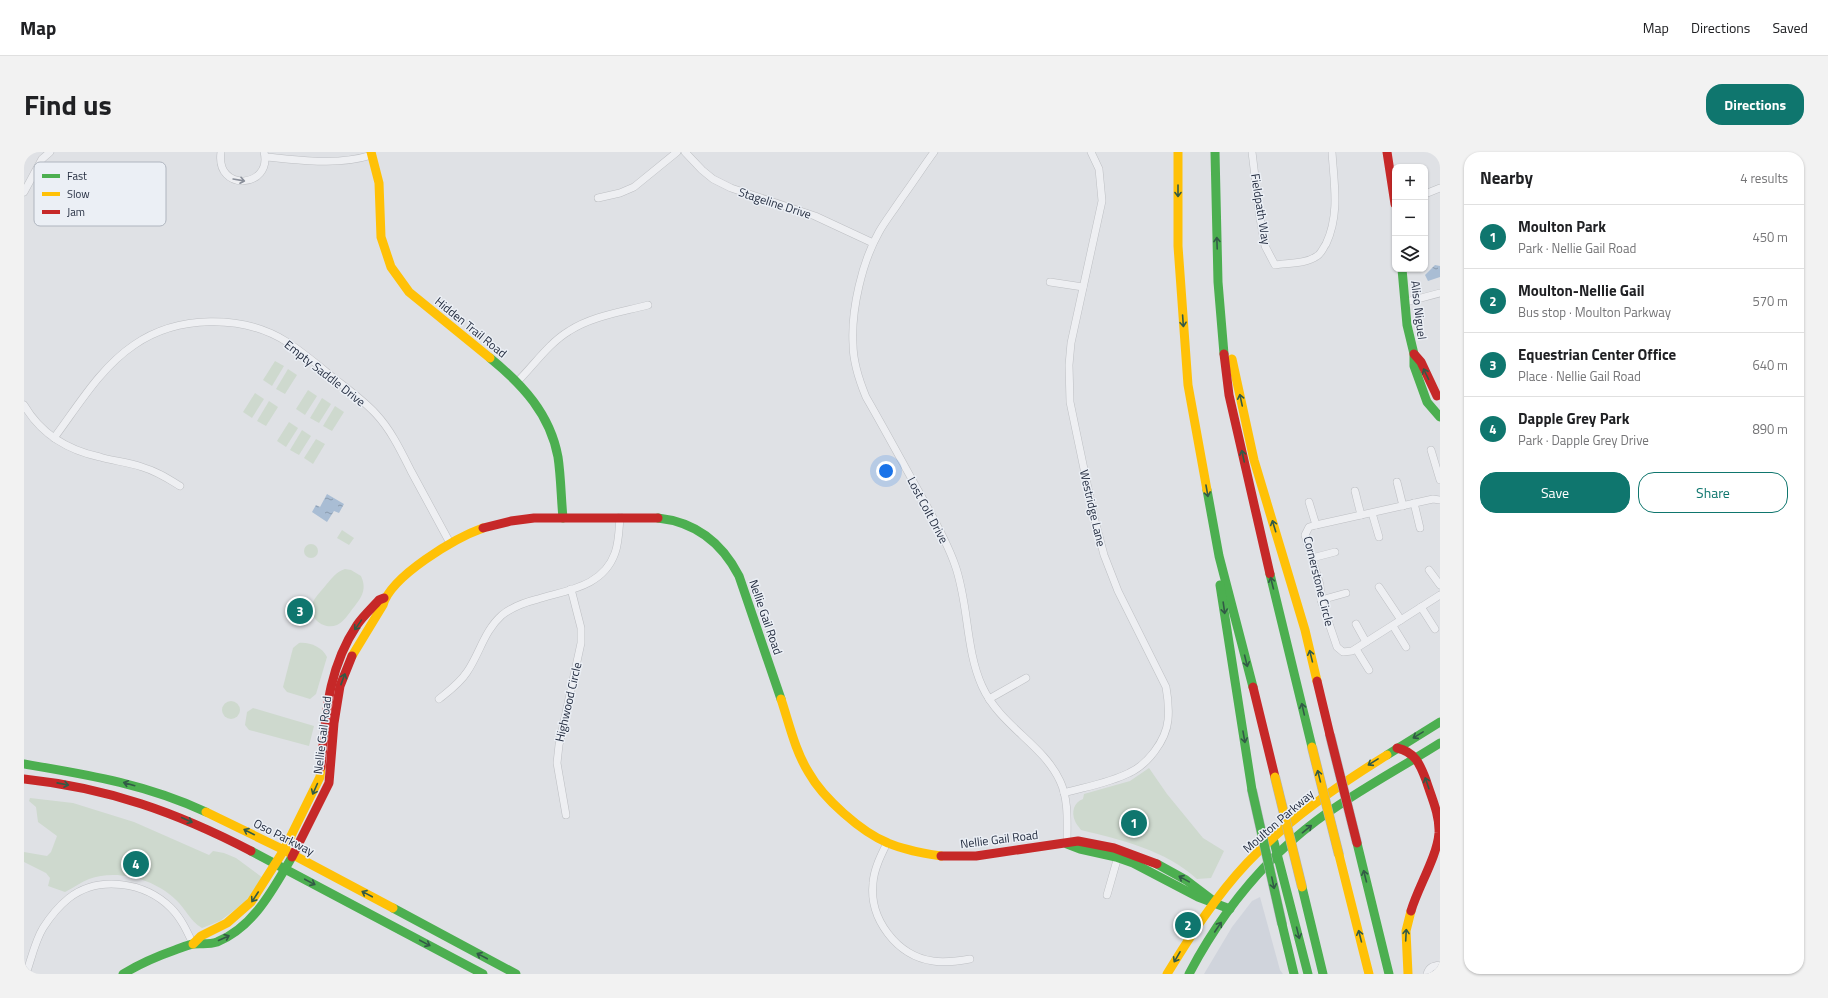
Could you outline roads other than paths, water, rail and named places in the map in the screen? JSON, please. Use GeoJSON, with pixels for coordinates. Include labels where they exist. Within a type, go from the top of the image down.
{"type":"FeatureCollection","features":[{"type":"Feature","properties":{"kind":"main road"},"geometry":{"type":"LineString","coordinates":[[1178,152],[1178,246],[1188,385],[1219,556],[1235,615],[1323,974]]}},
{"type":"Feature","properties":{"kind":"main road"},"geometry":{"type":"LineString","coordinates":[[1215,152],[1218,282],[1222,339],[1230,395],[1270,575],[1369,974]]}},
{"type":"Feature","properties":{"kind":"main road"},"geometry":{"type":"LineString","coordinates":[[1387,152],[1392,182]]}},
{"type":"Feature","properties":{"kind":"main road","name":"Hidden Trail Road"},"geometry":{"type":"LineString","coordinates":[[371,154],[379,183],[381,237],[387,256],[396,276],[418,300],[518,381],[539,407],[556,445],[563,518]]}},
{"type":"Feature","properties":{"kind":"main road","name":"Aliso Niguel"},"geometry":{"type":"LineString","coordinates":[[1402,272],[1407,325],[1414,354],[1414,366],[1420,387],[1427,402],[1440,417]]}},
{"type":"Feature","properties":{"kind":"main road"},"geometry":{"type":"LineString","coordinates":[[1218,282],[1235,375],[1254,460],[1305,630],[1389,974]]}},
{"type":"Feature","properties":{"kind":"main road","name":"Aliso Niguel"},"geometry":{"type":"LineString","coordinates":[[1414,354],[1421,362],[1437,396]]}},
{"type":"Feature","properties":{"kind":"main road","name":"Nellie Gail Road"},"geometry":{"type":"LineString","coordinates":[[194,944],[201,936],[227,923],[252,902],[284,850],[320,777],[331,681],[342,652],[357,625],[379,600],[384,598],[424,560],[450,543],[484,528],[510,521],[563,518],[659,518],[685,524],[706,536],[728,557],[734,565],[744,590],[795,742],[809,774],[841,812],[862,828],[887,842],[928,855],[959,857],[976,856],[1037,846],[1067,844],[1077,849],[1119,853],[1199,897],[1230,909]]}},
{"type":"Feature","properties":{"kind":"main road"},"geometry":{"type":"LineString","coordinates":[[1219,556],[1219,580],[1252,790],[1294,974]]}},
{"type":"Feature","properties":{"kind":"main road","name":"Nellie Gail Road"},"geometry":{"type":"LineString","coordinates":[[123,974],[148,960],[194,944],[203,945],[234,933],[249,920],[266,900],[293,855],[329,783],[334,723],[340,686],[351,657],[383,605],[384,598]]}},
{"type":"Feature","properties":{"kind":"main road","name":"Moulton Parkway"},"geometry":{"type":"LineString","coordinates":[[1167,974],[1197,925],[1244,866],[1273,838],[1305,811],[1350,778],[1440,722]]}},
{"type":"Feature","properties":{"kind":"main road","name":"Moulton Parkway"},"geometry":{"type":"LineString","coordinates":[[1189,974],[1230,909],[1296,837],[1327,814],[1440,743]]}},
{"type":"Feature","properties":{"kind":"main road"},"geometry":{"type":"LineString","coordinates":[[1397,748],[1407,750],[1415,758],[1422,770],[1436,809],[1439,833],[1432,858],[1414,902],[1406,931],[1408,974]]}},
{"type":"Feature","properties":{"kind":"main road","name":"Oso Parkway"},"geometry":{"type":"LineString","coordinates":[[24,764],[103,777],[154,791],[204,811],[284,850],[516,974]]}},
{"type":"Feature","properties":{"kind":"main road"},"geometry":{"type":"LineString","coordinates":[[24,779],[53,782],[84,788],[145,804],[178,816],[220,835],[276,864],[483,974]]}},
{"type":"Feature","properties":{"kind":"main road"},"geometry":{"type":"LineString","coordinates":[[1273,838],[1308,974]]}},
{"type":"Feature","properties":{"kind":"street"},"geometry":{"type":"LineString","coordinates":[[40,162],[50,152]]}},
{"type":"Feature","properties":{"kind":"street"},"geometry":{"type":"LineString","coordinates":[[220,152],[220,164],[227,176],[244,182],[252,180],[260,174],[264,166],[265,155],[334,162],[355,161],[371,154]]}},
{"type":"Feature","properties":{"kind":"street"},"geometry":{"type":"LineString","coordinates":[[598,198],[620,193],[634,187],[677,152]]}},
{"type":"Feature","properties":{"kind":"street","name":"Stageline Drive"},"geometry":{"type":"LineString","coordinates":[[685,152],[702,170],[714,179],[731,188],[815,216],[873,243]]}},
{"type":"Feature","properties":{"kind":"street","name":"Lost Colt Drive"},"geometry":{"type":"LineString","coordinates":[[934,152],[879,232],[873,243],[860,280],[853,326],[853,345],[859,378],[866,397],[948,547],[962,589],[974,662],[989,699],[1006,720],[1053,768],[1061,782],[1064,793],[1067,821],[1067,844]]}},
{"type":"Feature","properties":{"kind":"street","name":"Westridge Lane"},"geometry":{"type":"LineString","coordinates":[[1064,793],[1130,773],[1146,762],[1163,737],[1168,722],[1169,703],[1166,687],[1118,592],[1104,555],[1072,418],[1069,365],[1073,330],[1102,201],[1099,169],[1091,152]]}},
{"type":"Feature","properties":{"kind":"street","name":"Fieldpath Way"},"geometry":{"type":"LineString","coordinates":[[1252,152],[1265,246],[1275,265],[1303,262],[1318,256],[1331,233],[1336,204],[1332,152]]}},
{"type":"Feature","properties":{"kind":"street"},"geometry":{"type":"LineString","coordinates":[[24,192],[34,174]]}},
{"type":"Feature","properties":{"kind":"street"},"geometry":{"type":"LineString","coordinates":[[1428,193],[1440,188]]}},
{"type":"Feature","properties":{"kind":"street"},"geometry":{"type":"LineString","coordinates":[[1050,282],[1083,287]]}},
{"type":"Feature","properties":{"kind":"street"},"geometry":{"type":"LineString","coordinates":[[1406,302],[1440,293]]}},
{"type":"Feature","properties":{"kind":"street"},"geometry":{"type":"LineString","coordinates":[[518,381],[559,338],[568,331],[604,316],[648,305]]}},
{"type":"Feature","properties":{"kind":"street","name":"Empty Saddle Drive"},"geometry":{"type":"LineString","coordinates":[[54,438],[108,367],[135,344],[163,330],[181,325],[221,322],[247,326],[267,332],[286,341],[306,355],[376,414],[392,434],[450,543]]}},
{"type":"Feature","properties":{"kind":"street"},"geometry":{"type":"LineString","coordinates":[[24,405],[34,420],[64,446],[83,453],[140,466],[161,474],[180,486]]}},
{"type":"Feature","properties":{"kind":"street"},"geometry":{"type":"LineString","coordinates":[[1431,450],[1440,480]]}},
{"type":"Feature","properties":{"kind":"street"},"geometry":{"type":"LineString","coordinates":[[1397,482],[1402,506]]}},
{"type":"Feature","properties":{"kind":"street"},"geometry":{"type":"LineString","coordinates":[[1355,491],[1361,515]]}},
{"type":"Feature","properties":{"kind":"street","name":"Cornerstone Circle"},"geometry":{"type":"LineString","coordinates":[[1356,649],[1348,653],[1343,652],[1336,647],[1321,600],[1320,585],[1305,535],[1309,527],[1414,503],[1440,499]]}},
{"type":"Feature","properties":{"kind":"street"},"geometry":{"type":"LineString","coordinates":[[1309,502],[1316,525]]}},
{"type":"Feature","properties":{"kind":"street"},"geometry":{"type":"LineString","coordinates":[[1414,503],[1420,528]]}},
{"type":"Feature","properties":{"kind":"street"},"geometry":{"type":"LineString","coordinates":[[1372,513],[1379,537]]}},
{"type":"Feature","properties":{"kind":"street"},"geometry":{"type":"LineString","coordinates":[[439,699],[455,686],[466,674],[486,634],[494,623],[504,614],[531,600],[592,582],[602,573],[615,554],[618,543],[620,517]]}},
{"type":"Feature","properties":{"kind":"street"},"geometry":{"type":"LineString","coordinates":[[1312,558],[1335,552]]}},
{"type":"Feature","properties":{"kind":"street"},"geometry":{"type":"LineString","coordinates":[[1430,570],[1440,585]]}},
{"type":"Feature","properties":{"kind":"street"},"geometry":{"type":"LineString","coordinates":[[1380,587],[1401,620]]}},
{"type":"Feature","properties":{"kind":"street","name":"Highwood Circle"},"geometry":{"type":"LineString","coordinates":[[566,815],[557,763],[558,745],[581,643],[581,628],[570,589]]}},
{"type":"Feature","properties":{"kind":"street"},"geometry":{"type":"LineString","coordinates":[[1321,600],[1346,593]]}},
{"type":"Feature","properties":{"kind":"street"},"geometry":{"type":"LineString","coordinates":[[1369,670],[1356,649],[1440,595]]}},
{"type":"Feature","properties":{"kind":"street"},"geometry":{"type":"LineString","coordinates":[[1421,608],[1435,629]]}},
{"type":"Feature","properties":{"kind":"street"},"geometry":{"type":"LineString","coordinates":[[1356,624],[1366,642]]}},
{"type":"Feature","properties":{"kind":"street"},"geometry":{"type":"LineString","coordinates":[[1392,626],[1406,647]]}},
{"type":"Feature","properties":{"kind":"street"},"geometry":{"type":"LineString","coordinates":[[989,699],[1026,678]]}},
{"type":"Feature","properties":{"kind":"street"},"geometry":{"type":"LineString","coordinates":[[887,842],[872,882],[876,913],[885,930],[895,942],[906,951],[919,957],[932,961],[949,962],[970,959]]}},
{"type":"Feature","properties":{"kind":"street"},"geometry":{"type":"LineString","coordinates":[[1107,895],[1119,853]]}},
{"type":"Feature","properties":{"kind":"street"},"geometry":{"type":"LineString","coordinates":[[26,974],[42,930],[50,919],[70,898],[82,890],[96,886],[123,885],[137,887],[151,893],[163,901],[175,913],[194,944]]}},
{"type":"Feature","properties":{"kind":"street"},"geometry":{"type":"LineString","coordinates":[[1428,972],[1432,966],[1440,965]]}},
{"type":"Feature","properties":{"kind":"water"},"geometry":{"type":"Polygon","coordinates":[[[1435,265],[1440,266],[1440,277],[1428,281],[1425,275],[1435,265]]]}},
{"type":"Feature","properties":{"kind":"water"},"geometry":{"type":"Polygon","coordinates":[[[327,494],[344,504],[339,513],[334,511],[327,522],[312,512],[316,505],[320,507],[327,494]]]}},
{"type":"Feature","properties":{"kind":"place","name":"Equestrian Center Office"},"geometry":{"type":"Point","coordinates":[300,611]}},
{"type":"Feature","properties":{"kind":"place","name":"Moulton Park"},"geometry":{"type":"Point","coordinates":[1134,823]}},
{"type":"Feature","properties":{"kind":"place","name":"Dapple Grey Park"},"geometry":{"type":"Point","coordinates":[136,864]}},
{"type":"Feature","properties":{"kind":"place","name":"Moulton-Nellie Gail"},"geometry":{"type":"Point","coordinates":[1188,925]}}]}
